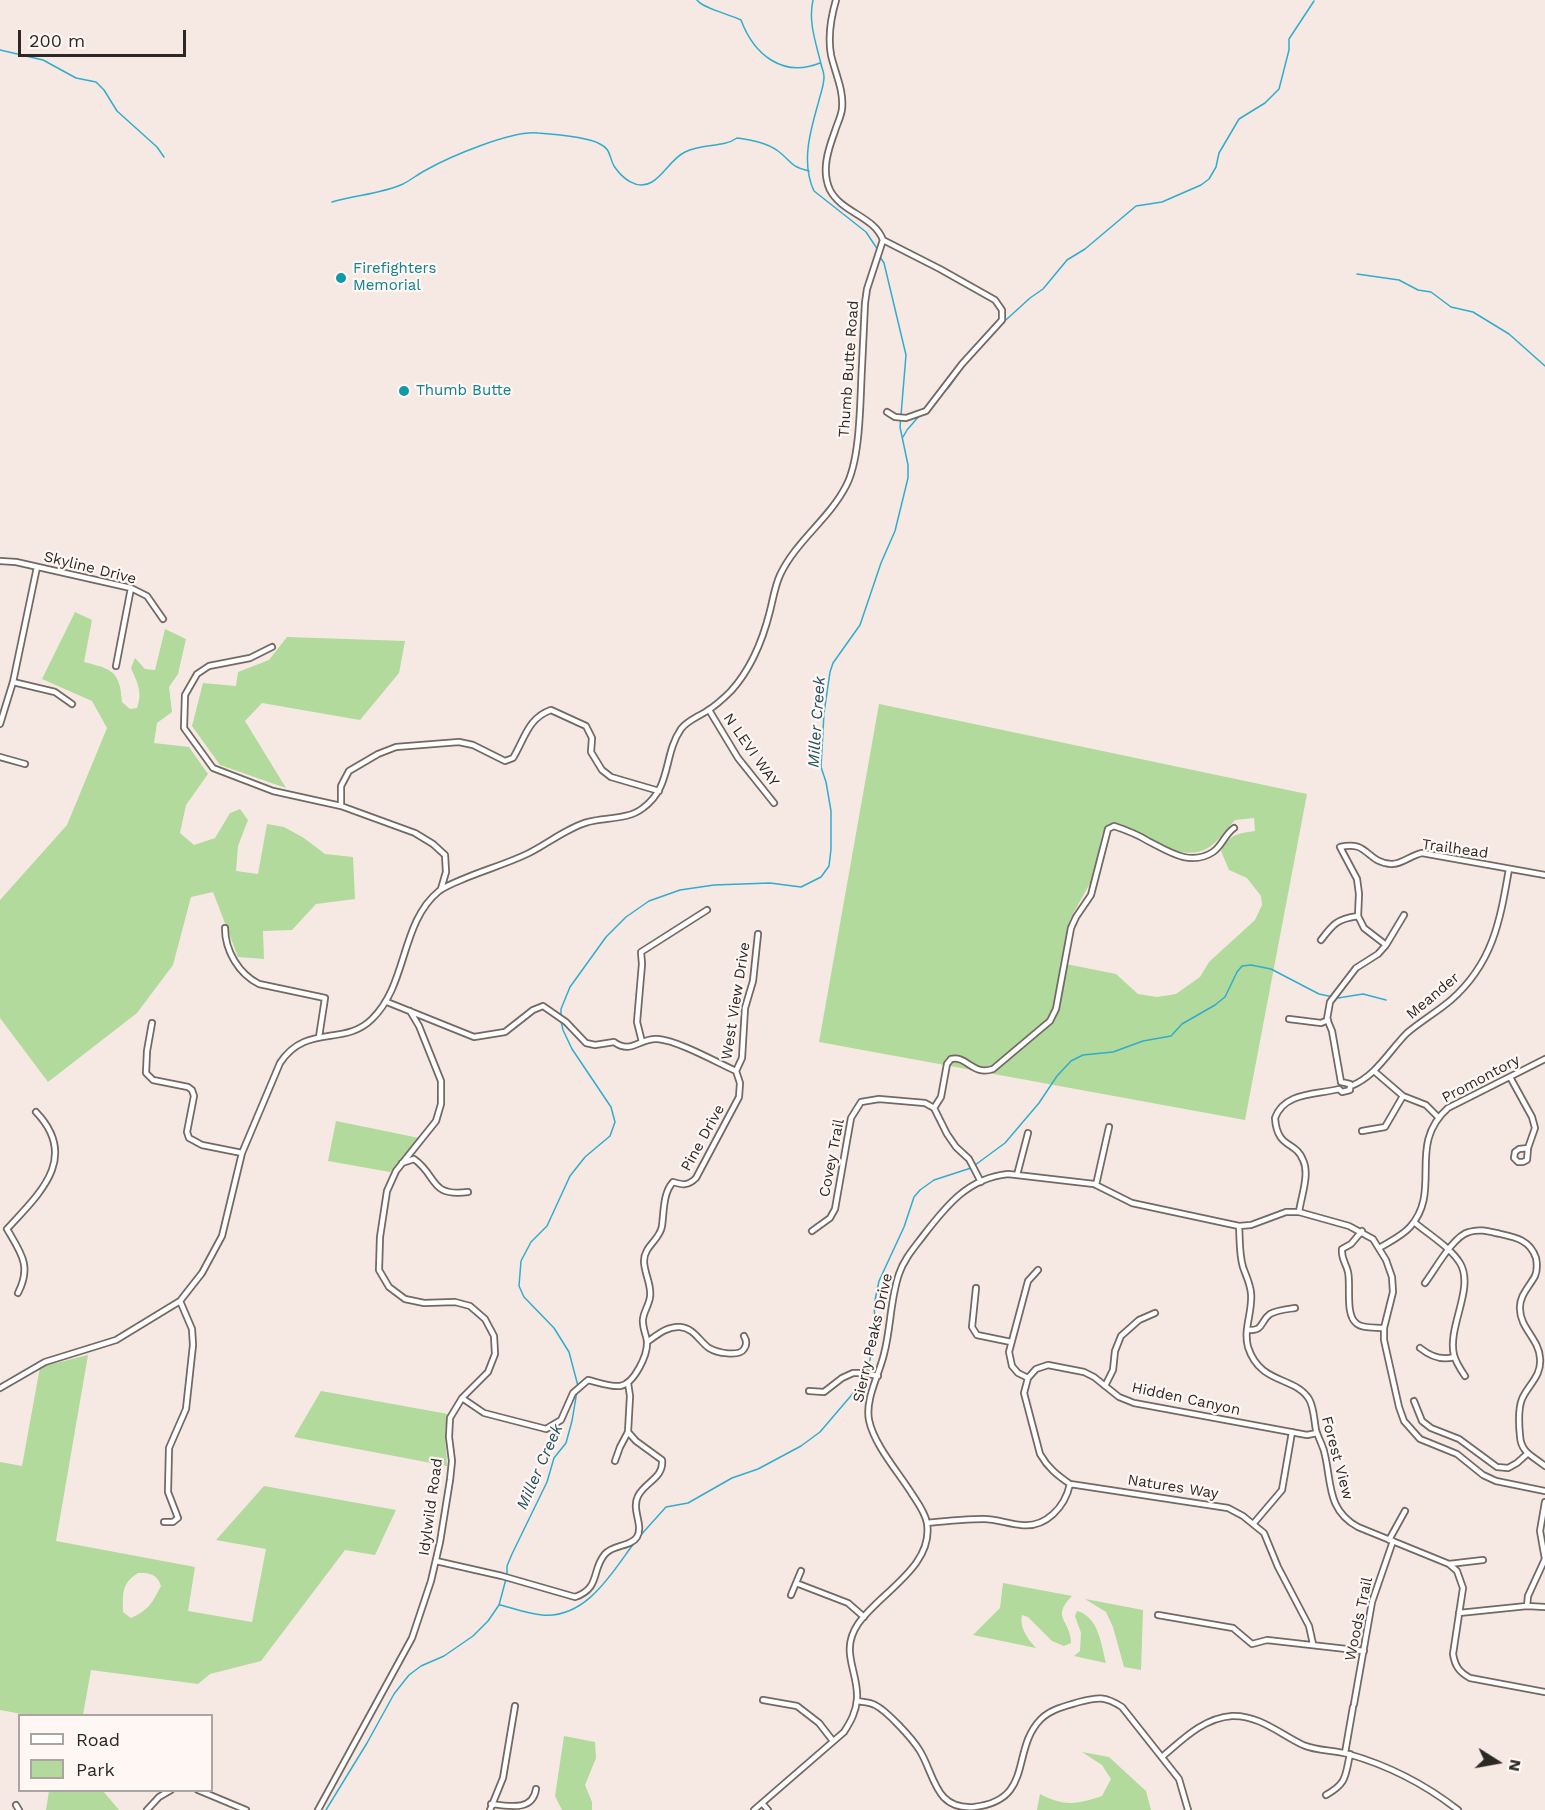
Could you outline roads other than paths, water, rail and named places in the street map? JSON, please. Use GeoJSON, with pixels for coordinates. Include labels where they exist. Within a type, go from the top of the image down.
{"type":"FeatureCollection","features":[{"type":"Feature","properties":{"kind":"street"},"geometry":{"type":"LineString","coordinates":[[836,0],[830,29],[831,54],[842,94],[842,112],[832,139],[825,169],[826,182],[841,203],[878,229],[883,240],[995,300],[1002,310],[1002,320],[962,364],[926,411],[906,417],[895,417],[887,412]]}},
{"type":"Feature","properties":{"kind":"street","name":"Thumb Butte Road"},"geometry":{"type":"LineString","coordinates":[[0,1388],[45,1362],[116,1340],[180,1301],[202,1273],[222,1236],[242,1153],[280,1063],[287,1053],[300,1042],[352,1032],[370,1021],[387,1002],[420,912],[441,889],[528,854],[586,822],[635,813],[654,798],[666,774],[673,741],[686,723],[709,710],[731,690],[747,668],[764,635],[780,576],[803,540],[822,519],[847,484],[853,463],[860,413],[867,289],[883,240]]}},
{"type":"Feature","properties":{"kind":"street","name":"Skyline Drive"},"geometry":{"type":"LineString","coordinates":[[0,561],[16,562],[131,588],[147,596],[163,619]]}},
{"type":"Feature","properties":{"kind":"street"},"geometry":{"type":"LineString","coordinates":[[0,724],[13,682],[37,567]]}},
{"type":"Feature","properties":{"kind":"street"},"geometry":{"type":"LineString","coordinates":[[116,666],[131,588]]}},
{"type":"Feature","properties":{"kind":"street"},"geometry":{"type":"LineString","coordinates":[[272,647],[250,658],[209,666],[197,674],[185,695],[184,728],[213,768],[273,791],[341,806],[415,833],[433,844],[445,855],[446,872],[441,889]]}},
{"type":"Feature","properties":{"kind":"street"},"geometry":{"type":"LineString","coordinates":[[13,682],[55,692],[72,704]]}},
{"type":"Feature","properties":{"kind":"street"},"geometry":{"type":"LineString","coordinates":[[341,806],[341,786],[350,771],[378,753],[396,747],[459,742],[473,745],[505,761],[513,758],[526,729],[540,714],[551,710],[586,726],[592,738],[591,752],[602,770],[611,777],[659,791]]}},
{"type":"Feature","properties":{"kind":"street","name":"N LEVI WAY"},"geometry":{"type":"LineString","coordinates":[[709,710],[738,758],[774,803]]}},
{"type":"Feature","properties":{"kind":"street"},"geometry":{"type":"LineString","coordinates":[[0,757],[25,764]]}},
{"type":"Feature","properties":{"kind":"street"},"geometry":{"type":"LineString","coordinates":[[981,1182],[969,1159],[956,1147],[947,1134],[934,1108],[940,1097],[947,1064],[951,1059],[956,1058],[978,1070],[993,1069],[1050,1021],[1056,1009],[1071,928],[1090,895],[1108,829],[1114,826],[1129,831],[1178,857],[1192,858],[1214,851],[1234,828]]}},
{"type":"Feature","properties":{"kind":"street","name":"Trailhead"},"geometry":{"type":"LineString","coordinates":[[1358,916],[1357,879],[1340,847],[1351,844],[1360,847],[1373,859],[1382,863],[1395,865],[1414,854],[1422,853],[1545,875]]}},
{"type":"Feature","properties":{"kind":"street","name":"Meander"},"geometry":{"type":"LineString","coordinates":[[1299,1212],[1306,1168],[1303,1157],[1279,1136],[1275,1119],[1283,1104],[1291,1099],[1339,1089],[1346,1092],[1350,1090],[1351,1086],[1362,1082],[1374,1071],[1409,1031],[1450,1001],[1481,968],[1492,944],[1501,919],[1509,869]]}},
{"type":"Feature","properties":{"kind":"street"},"geometry":{"type":"LineString","coordinates":[[642,1042],[637,1022],[641,952],[707,910]]}},
{"type":"Feature","properties":{"kind":"street"},"geometry":{"type":"LineString","coordinates":[[1339,1089],[1341,1082],[1327,1012],[1330,1002],[1347,977],[1356,968],[1378,954],[1386,945],[1404,915]]}},
{"type":"Feature","properties":{"kind":"street"},"geometry":{"type":"LineString","coordinates":[[1321,940],[1332,925],[1343,919],[1358,916],[1364,928],[1386,945]]}},
{"type":"Feature","properties":{"kind":"street"},"geometry":{"type":"LineString","coordinates":[[225,928],[231,954],[239,968],[252,981],[325,998],[319,1037]]}},
{"type":"Feature","properties":{"kind":"street","name":"West View Drive"},"geometry":{"type":"LineString","coordinates":[[736,1071],[742,1058],[745,1008],[753,981],[759,934]]}},
{"type":"Feature","properties":{"kind":"street"},"geometry":{"type":"LineString","coordinates":[[387,1002],[474,1037],[506,1032],[533,1010],[543,1006],[566,1022],[586,1043],[596,1045],[614,1042],[621,1047],[631,1047],[656,1038],[669,1041],[736,1071]]}},
{"type":"Feature","properties":{"kind":"street","name":"Idylwild Road"},"geometry":{"type":"LineString","coordinates":[[318,1810],[412,1638],[436,1561],[450,1480],[452,1461],[449,1437],[450,1418],[462,1398],[488,1372],[495,1354],[494,1336],[485,1319],[470,1306],[455,1302],[424,1303],[405,1299],[389,1287],[379,1270],[380,1237],[387,1191],[396,1170],[436,1121],[441,1104],[441,1081],[419,1026],[410,1011]]}},
{"type":"Feature","properties":{"kind":"street"},"geometry":{"type":"LineString","coordinates":[[1289,1019],[1321,1023],[1328,1020]]}},
{"type":"Feature","properties":{"kind":"street"},"geometry":{"type":"LineString","coordinates":[[152,1023],[146,1073],[153,1080],[188,1087],[192,1090],[194,1096],[187,1132],[189,1138],[202,1145],[242,1153]]}},
{"type":"Feature","properties":{"kind":"street","name":"Promontory"},"geometry":{"type":"LineString","coordinates":[[1379,1248],[1408,1229],[1422,1204],[1427,1177],[1426,1141],[1438,1117],[1448,1108],[1545,1059]]}},
{"type":"Feature","properties":{"kind":"street","name":"Pine Drive"},"geometry":{"type":"LineString","coordinates":[[628,1383],[643,1362],[647,1342],[643,1330],[643,1316],[650,1297],[644,1260],[646,1250],[662,1228],[669,1187],[673,1182],[684,1185],[696,1178],[725,1125],[739,1097],[740,1083],[736,1071]]}},
{"type":"Feature","properties":{"kind":"street"},"geometry":{"type":"LineString","coordinates":[[1374,1071],[1403,1096],[1426,1105],[1438,1117]]}},
{"type":"Feature","properties":{"kind":"street"},"geometry":{"type":"LineString","coordinates":[[1510,1077],[1536,1128],[1527,1148]]}},
{"type":"Feature","properties":{"kind":"street"},"geometry":{"type":"LineString","coordinates":[[1341,1082],[1348,1082],[1351,1086]]}},
{"type":"Feature","properties":{"kind":"street"},"geometry":{"type":"LineString","coordinates":[[1362,1131],[1385,1127],[1403,1096]]}},
{"type":"Feature","properties":{"kind":"street","name":"Covey Trail"},"geometry":{"type":"LineString","coordinates":[[812,1231],[830,1218],[835,1209],[851,1118],[861,1102],[879,1099],[925,1103],[934,1108]]}},
{"type":"Feature","properties":{"kind":"street"},"geometry":{"type":"LineString","coordinates":[[8,1229],[43,1189],[52,1174],[55,1159],[53,1142],[36,1112]]}},
{"type":"Feature","properties":{"kind":"street"},"geometry":{"type":"LineString","coordinates":[[1096,1185],[1109,1127]]}},
{"type":"Feature","properties":{"kind":"street"},"geometry":{"type":"LineString","coordinates":[[1017,1175],[1028,1133]]}},
{"type":"Feature","properties":{"kind":"street"},"geometry":{"type":"LineString","coordinates":[[402,1163],[414,1159],[421,1164],[437,1187],[444,1191],[453,1194],[468,1192]]}},
{"type":"Feature","properties":{"kind":"street","name":"Sierry Peaks Drive"},"geometry":{"type":"LineString","coordinates":[[927,1523],[922,1509],[874,1437],[868,1409],[885,1353],[899,1272],[907,1257],[950,1202],[961,1192],[996,1175],[1017,1175],[1096,1185],[1132,1203],[1239,1226],[1251,1225],[1286,1212],[1299,1212],[1362,1232],[1373,1239],[1392,1277],[1393,1292],[1384,1328],[1384,1340],[1399,1407],[1410,1429],[1420,1439],[1447,1449],[1483,1475],[1496,1481],[1545,1491]]}},
{"type":"Feature","properties":{"kind":"street"},"geometry":{"type":"LineString","coordinates":[[1413,1222],[1460,1263],[1465,1278],[1453,1342],[1454,1357],[1465,1376]]}},
{"type":"Feature","properties":{"kind":"street"},"geometry":{"type":"LineString","coordinates":[[0,1226],[8,1229],[23,1257],[26,1268],[24,1281],[18,1293]]}},
{"type":"Feature","properties":{"kind":"street","name":"Forest View"},"geometry":{"type":"LineString","coordinates":[[1239,1226],[1240,1251],[1251,1295],[1247,1330],[1248,1348],[1256,1363],[1267,1374],[1304,1392],[1310,1400],[1335,1503],[1340,1514],[1348,1522],[1358,1527],[1449,1564]]}},
{"type":"Feature","properties":{"kind":"street"},"geometry":{"type":"LineString","coordinates":[[1425,1283],[1448,1251],[1467,1232],[1480,1230],[1513,1237],[1526,1241],[1533,1249],[1537,1262],[1535,1275],[1519,1306],[1521,1322],[1537,1344],[1540,1360],[1537,1377],[1521,1400],[1520,1437],[1522,1448],[1527,1454],[1545,1466]]}},
{"type":"Feature","properties":{"kind":"street"},"geometry":{"type":"LineString","coordinates":[[1362,1232],[1351,1244],[1342,1249],[1341,1258],[1348,1272],[1351,1315],[1356,1323],[1384,1328]]}},
{"type":"Feature","properties":{"kind":"street"},"geometry":{"type":"LineString","coordinates":[[754,1810],[844,1732],[851,1721],[857,1701],[856,1684],[850,1665],[851,1637],[864,1617],[918,1561],[925,1548],[927,1523],[986,1519],[1033,1526],[1046,1520],[1058,1510],[1068,1494],[1070,1484],[1056,1475],[1040,1454],[1024,1393],[1028,1378],[1018,1373],[1012,1366],[1009,1352],[1028,1281],[1038,1270]]}},
{"type":"Feature","properties":{"kind":"street"},"geometry":{"type":"LineString","coordinates":[[976,1288],[972,1327],[977,1335],[1011,1342]]}},
{"type":"Feature","properties":{"kind":"street"},"geometry":{"type":"LineString","coordinates":[[164,1522],[173,1522],[178,1518],[168,1492],[169,1448],[186,1409],[193,1345],[192,1329],[180,1301]]}},
{"type":"Feature","properties":{"kind":"street"},"geometry":{"type":"LineString","coordinates":[[1247,1330],[1261,1328],[1272,1312],[1295,1308]]}},
{"type":"Feature","properties":{"kind":"street"},"geometry":{"type":"LineString","coordinates":[[1104,1386],[1113,1370],[1115,1351],[1121,1336],[1139,1320],[1155,1313]]}},
{"type":"Feature","properties":{"kind":"street"},"geometry":{"type":"LineString","coordinates":[[647,1342],[665,1330],[680,1327],[691,1330],[710,1349],[737,1354],[743,1352],[746,1347],[747,1341],[744,1336]]}},
{"type":"Feature","properties":{"kind":"street"},"geometry":{"type":"LineString","coordinates":[[1420,1348],[1434,1357],[1447,1359],[1454,1357]]}},
{"type":"Feature","properties":{"kind":"street","name":"Hidden Canyon"},"geometry":{"type":"LineString","coordinates":[[1028,1378],[1036,1369],[1048,1365],[1084,1372],[1119,1397],[1134,1403],[1307,1435],[1317,1433]]}},
{"type":"Feature","properties":{"kind":"street"},"geometry":{"type":"LineString","coordinates":[[809,1391],[824,1392],[842,1378],[853,1373],[878,1376]]}},
{"type":"Feature","properties":{"kind":"street"},"geometry":{"type":"LineString","coordinates":[[462,1398],[484,1413],[546,1429],[561,1420],[573,1393],[588,1380],[619,1386],[628,1383],[630,1396],[628,1432],[615,1461]]}},
{"type":"Feature","properties":{"kind":"street"},"geometry":{"type":"LineString","coordinates":[[1414,1401],[1422,1421],[1431,1428],[1460,1439],[1497,1467],[1508,1468],[1518,1463],[1527,1454]]}},
{"type":"Feature","properties":{"kind":"street"},"geometry":{"type":"LineString","coordinates":[[436,1561],[502,1576],[574,1597],[584,1594],[592,1586],[602,1557],[609,1550],[630,1544],[636,1538],[639,1529],[636,1515],[638,1495],[660,1474],[663,1467],[662,1460],[636,1441],[628,1432]]}},
{"type":"Feature","properties":{"kind":"street"},"geometry":{"type":"LineString","coordinates":[[1254,1523],[1282,1490],[1292,1432]]}},
{"type":"Feature","properties":{"kind":"street","name":"Natures Way"},"geometry":{"type":"LineString","coordinates":[[1070,1484],[1228,1508],[1254,1523],[1264,1533],[1278,1567],[1309,1626],[1313,1644]]}},
{"type":"Feature","properties":{"kind":"street"},"geometry":{"type":"LineString","coordinates":[[1527,1606],[1528,1596],[1545,1559],[1540,1531],[1545,1502]]}},
{"type":"Feature","properties":{"kind":"street","name":"Woods Trail"},"geometry":{"type":"LineString","coordinates":[[1326,1795],[1340,1787],[1346,1775],[1354,1705],[1376,1590],[1391,1540],[1405,1511]]}},
{"type":"Feature","properties":{"kind":"street"},"geometry":{"type":"LineString","coordinates":[[1449,1564],[1483,1560]]}},
{"type":"Feature","properties":{"kind":"street"},"geometry":{"type":"LineString","coordinates":[[1449,1564],[1457,1571],[1464,1587],[1453,1654],[1460,1672],[1470,1678],[1545,1692]]}},
{"type":"Feature","properties":{"kind":"street"},"geometry":{"type":"LineString","coordinates":[[791,1595],[801,1571]]}},
{"type":"Feature","properties":{"kind":"street"},"geometry":{"type":"LineString","coordinates":[[796,1583],[848,1603],[864,1617]]}},
{"type":"Feature","properties":{"kind":"street"},"geometry":{"type":"LineString","coordinates":[[1460,1613],[1545,1606]]}},
{"type":"Feature","properties":{"kind":"street"},"geometry":{"type":"LineString","coordinates":[[1158,1615],[1233,1628],[1252,1644],[1267,1640],[1364,1651]]}},
{"type":"Feature","properties":{"kind":"street"},"geometry":{"type":"LineString","coordinates":[[857,1701],[875,1705],[887,1714],[918,1747],[928,1766],[934,1786],[942,1797],[960,1809],[976,1807],[1002,1798],[1017,1781],[1027,1740],[1042,1719],[1053,1710],[1096,1697],[1111,1700],[1122,1707],[1179,1779],[1188,1810]]}},
{"type":"Feature","properties":{"kind":"street"},"geometry":{"type":"LineString","coordinates":[[763,1700],[797,1706],[819,1723],[833,1741]]}},
{"type":"Feature","properties":{"kind":"street"},"geometry":{"type":"LineString","coordinates":[[515,1706],[503,1778],[490,1807],[523,1810],[528,1808],[535,1798],[536,1789]]}},
{"type":"Feature","properties":{"kind":"street"},"geometry":{"type":"LineString","coordinates":[[1162,1757],[1195,1729],[1214,1720],[1232,1716],[1250,1718],[1315,1749],[1371,1760],[1437,1794],[1458,1810]]}},
{"type":"Feature","properties":{"kind":"street"},"geometry":{"type":"LineString","coordinates":[[147,1810],[159,1797],[169,1792]]}},
{"type":"Feature","properties":{"kind":"street"},"geometry":{"type":"LineString","coordinates":[[201,1792],[246,1810]]}},
{"type":"Feature","properties":{"kind":"street"},"geometry":{"type":"LineString","coordinates":[[762,1803],[768,1810]]}},
{"type":"Feature","properties":{"kind":"waterway"},"geometry":{"type":"LineString","coordinates":[[697,0],[711,9],[741,20],[754,44],[772,60],[794,68],[820,63]]}},
{"type":"Feature","properties":{"kind":"waterway","name":"Miller Creek"},"geometry":{"type":"LineString","coordinates":[[813,0],[812,24],[824,77],[808,148],[810,180],[814,191],[866,232],[878,250]]}},
{"type":"Feature","properties":{"kind":"waterway"},"geometry":{"type":"LineString","coordinates":[[996,329],[1043,289],[1067,260],[1085,249],[1136,206],[1162,202],[1201,185],[1209,179],[1216,167],[1219,153],[1239,119],[1265,103],[1279,89],[1289,50],[1289,39],[1314,1]]}},
{"type":"Feature","properties":{"kind":"waterway"},"geometry":{"type":"LineString","coordinates":[[0,50],[43,60],[76,78],[96,82],[117,111],[157,147],[164,157]]}},
{"type":"Feature","properties":{"kind":"waterway"},"geometry":{"type":"LineString","coordinates":[[332,202],[395,187],[465,152],[497,140],[527,133],[570,136],[600,144],[608,151],[614,166],[621,175],[630,182],[641,185],[657,179],[685,152],[699,147],[726,143],[737,138],[768,145],[794,165],[809,171]]}},
{"type":"Feature","properties":{"kind":"waterway","name":"Miller Creek"},"geometry":{"type":"LineString","coordinates":[[561,1017],[561,1009],[570,987],[606,937],[626,917],[649,901],[680,890],[714,885],[770,883],[801,887],[821,877],[829,866],[831,811],[821,767],[824,713],[830,672],[833,663],[860,625],[881,563],[895,531],[908,478],[908,465],[900,427],[906,355],[884,263],[880,257]]}},
{"type":"Feature","properties":{"kind":"waterway"},"geometry":{"type":"LineString","coordinates":[[1357,274],[1399,280],[1418,290],[1431,292],[1451,307],[1473,312],[1509,334],[1545,366]]}},
{"type":"Feature","properties":{"kind":"waterway"},"geometry":{"type":"LineString","coordinates":[[943,393],[960,371]]}},
{"type":"Feature","properties":{"kind":"waterway"},"geometry":{"type":"LineString","coordinates":[[903,437],[920,415]]}},
{"type":"Feature","properties":{"kind":"waterway"},"geometry":{"type":"LineString","coordinates":[[867,1371],[876,1336],[874,1305],[879,1281],[904,1227],[914,1197],[934,1180],[971,1168],[1005,1143],[1071,1061],[1083,1055],[1113,1052],[1143,1041],[1171,1036],[1182,1024],[1225,997],[1242,966],[1251,965],[1271,969],[1319,994],[1338,998],[1363,994],[1386,1000]]}},
{"type":"Feature","properties":{"kind":"waterway","name":"Miller Creek"},"geometry":{"type":"LineString","coordinates":[[561,1021],[572,1049],[611,1107],[615,1122],[610,1136],[585,1157],[570,1176],[547,1226],[531,1242],[521,1261],[519,1286],[524,1297],[554,1328],[569,1352],[578,1386]]}},
{"type":"Feature","properties":{"kind":"waterway"},"geometry":{"type":"LineString","coordinates":[[639,1537],[666,1507],[688,1503],[732,1478],[758,1469],[801,1446],[820,1432],[861,1384],[865,1375]]}},
{"type":"Feature","properties":{"kind":"waterway","name":"Miller Creek"},"geometry":{"type":"LineString","coordinates":[[507,1574],[507,1566],[547,1482],[554,1458],[566,1443],[577,1391]]}},
{"type":"Feature","properties":{"kind":"waterway"},"geometry":{"type":"LineString","coordinates":[[500,1605],[542,1615],[572,1610],[596,1592],[634,1543]]}},
{"type":"Feature","properties":{"kind":"waterway","name":"Miller Creek"},"geometry":{"type":"LineString","coordinates":[[326,1810],[394,1694],[409,1675],[421,1666],[444,1656],[473,1636],[488,1621],[499,1605],[506,1579]]}},
{"type":"Feature","properties":{"kind":"place","name":"Firefighters Memorial"},"geometry":{"type":"Point","coordinates":[341,278]}},
{"type":"Feature","properties":{"kind":"place","name":"Thumb Butte"},"geometry":{"type":"Point","coordinates":[404,391]}}]}
